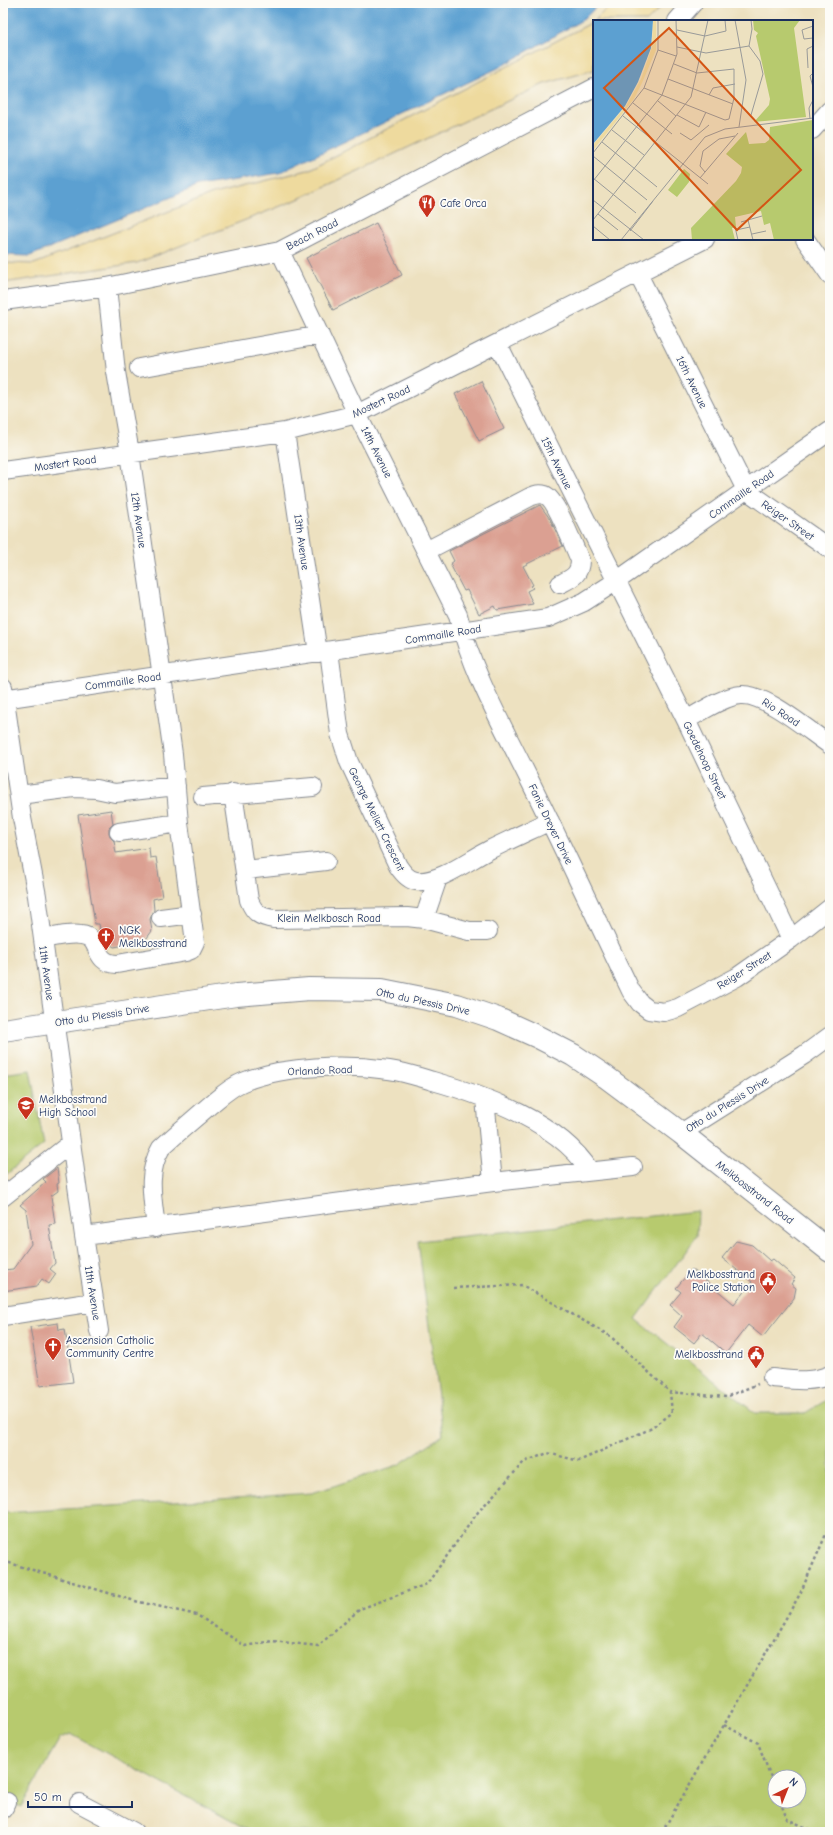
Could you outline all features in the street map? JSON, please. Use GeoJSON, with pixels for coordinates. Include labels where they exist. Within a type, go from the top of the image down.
{"type":"FeatureCollection","features":[{"type":"Feature","properties":{"kind":"main road","name":"Otto du Plessis Drive"},"geometry":{"type":"LineString","coordinates":[[3,1030],[236,995],[309,989],[382,990],[457,1005],[498,1019],[538,1037],[573,1056],[606,1077],[681,1133]]}},
{"type":"Feature","properties":{"kind":"main road","name":"Melkbosstrand Road"},"geometry":{"type":"LineString","coordinates":[[681,1133],[830,1251]]}},
{"type":"Feature","properties":{"kind":"street"},"geometry":{"type":"LineString","coordinates":[[678,20],[693,3]]}},
{"type":"Feature","properties":{"kind":"street","name":"Beach Road"},"geometry":{"type":"LineString","coordinates":[[3,301],[107,287],[280,251],[593,89]]}},
{"type":"Feature","properties":{"kind":"street"},"geometry":{"type":"LineString","coordinates":[[813,129],[830,110]]}},
{"type":"Feature","properties":{"kind":"street","name":"Mostert Road"},"geometry":{"type":"LineString","coordinates":[[3,472],[285,432],[357,414],[638,274],[702,240]]}},
{"type":"Feature","properties":{"kind":"street"},"geometry":{"type":"LineString","coordinates":[[805,240],[830,275]]}},
{"type":"Feature","properties":{"kind":"street","name":"14th Avenue"},"geometry":{"type":"LineString","coordinates":[[280,251],[357,414],[458,615],[462,632]]}},
{"type":"Feature","properties":{"kind":"street","name":"16th Avenue"},"geometry":{"type":"LineString","coordinates":[[638,274],[746,490]]}},
{"type":"Feature","properties":{"kind":"street","name":"12th Avenue"},"geometry":{"type":"LineString","coordinates":[[43,939],[80,934],[94,942],[99,956],[103,961],[108,964],[117,964],[186,952],[191,950],[196,938],[162,676],[130,453],[116,372],[107,287]]}},
{"type":"Feature","properties":{"kind":"street"},"geometry":{"type":"LineString","coordinates":[[139,368],[320,336]]}},
{"type":"Feature","properties":{"kind":"street","name":"15th Avenue"},"geometry":{"type":"LineString","coordinates":[[498,344],[616,582]]}},
{"type":"Feature","properties":{"kind":"street","name":"Commaille Road"},"geometry":{"type":"LineString","coordinates":[[4,694],[162,676],[548,618],[584,602],[616,582],[830,431]]}},
{"type":"Feature","properties":{"kind":"street","name":"13th Avenue"},"geometry":{"type":"LineString","coordinates":[[285,432],[323,652]]}},
{"type":"Feature","properties":{"kind":"street","name":"Reiger Street"},"geometry":{"type":"LineString","coordinates":[[746,490],[830,549]]}},
{"type":"Feature","properties":{"kind":"street"},"geometry":{"type":"LineString","coordinates":[[426,551],[530,497],[538,494],[544,495],[554,503],[580,560],[580,567],[576,575],[560,584]]}},
{"type":"Feature","properties":{"kind":"street","name":"Goedehoop Street"},"geometry":{"type":"LineString","coordinates":[[616,582],[686,720],[791,939]]}},
{"type":"Feature","properties":{"kind":"street","name":"Fanie Dreyer Drive"},"geometry":{"type":"LineString","coordinates":[[462,632],[480,678],[631,992],[640,1003],[649,1010]]}},
{"type":"Feature","properties":{"kind":"street","name":"George Mellett Crescent"},"geometry":{"type":"LineString","coordinates":[[323,652],[340,734],[349,762],[398,866],[405,876],[414,881],[424,881],[438,878],[489,850],[550,821]]}},
{"type":"Feature","properties":{"kind":"street","name":"11th Avenue"},"geometry":{"type":"LineString","coordinates":[[4,694],[43,939],[84,1236],[99,1331]]}},
{"type":"Feature","properties":{"kind":"street","name":"Rio Road"},"geometry":{"type":"LineString","coordinates":[[686,720],[724,700],[740,695],[754,695],[769,703],[830,745]]}},
{"type":"Feature","properties":{"kind":"street"},"geometry":{"type":"LineString","coordinates":[[19,795],[74,788],[96,789],[115,793],[176,786]]}},
{"type":"Feature","properties":{"kind":"street"},"geometry":{"type":"LineString","coordinates":[[202,797],[233,793],[313,787]]}},
{"type":"Feature","properties":{"kind":"street","name":"Klein Melkbosch Road"},"geometry":{"type":"LineString","coordinates":[[233,793],[250,904],[257,913],[263,917],[274,919],[424,919],[469,932],[488,932]]}},
{"type":"Feature","properties":{"kind":"street"},"geometry":{"type":"LineString","coordinates":[[119,832],[180,823]]}},
{"type":"Feature","properties":{"kind":"street"},"geometry":{"type":"LineString","coordinates":[[246,870],[326,861]]}},
{"type":"Feature","properties":{"kind":"street"},"geometry":{"type":"LineString","coordinates":[[424,919],[438,878]]}},
{"type":"Feature","properties":{"kind":"street","name":"Reiger Street"},"geometry":{"type":"LineString","coordinates":[[649,1010],[664,1012],[678,1008],[737,976],[791,939],[830,908]]}},
{"type":"Feature","properties":{"kind":"street"},"geometry":{"type":"LineString","coordinates":[[161,918],[192,914]]}},
{"type":"Feature","properties":{"kind":"street","name":"Otto du Plessis Drive"},"geometry":{"type":"LineString","coordinates":[[681,1133],[804,1055],[830,1036]]}},
{"type":"Feature","properties":{"kind":"street","name":"Orlando Road"},"geometry":{"type":"LineString","coordinates":[[156,1228],[152,1174],[154,1160],[161,1148],[173,1136],[225,1093],[241,1082],[280,1071],[313,1068],[373,1068],[391,1070],[416,1076],[460,1089],[531,1119],[575,1152],[590,1171]]}},
{"type":"Feature","properties":{"kind":"street"},"geometry":{"type":"LineString","coordinates":[[485,1099],[493,1182]]}},
{"type":"Feature","properties":{"kind":"street"},"geometry":{"type":"LineString","coordinates":[[3,1197],[71,1143]]}},
{"type":"Feature","properties":{"kind":"street"},"geometry":{"type":"LineString","coordinates":[[84,1236],[156,1228],[493,1182],[633,1167]]}},
{"type":"Feature","properties":{"kind":"street"},"geometry":{"type":"LineString","coordinates":[[3,1316],[94,1302]]}},
{"type":"Feature","properties":{"kind":"street"},"geometry":{"type":"LineString","coordinates":[[772,1378],[801,1381],[818,1380],[830,1376]]}},
{"type":"Feature","properties":{"kind":"street"},"geometry":{"type":"LineString","coordinates":[[79,1803],[134,1832]]}},
{"type":"Feature","properties":{"kind":"path"},"geometry":{"type":"LineString","coordinates":[[453,1288],[522,1285],[610,1336],[670,1392],[726,1397],[772,1378]]}},
{"type":"Feature","properties":{"kind":"path"},"geometry":{"type":"LineString","coordinates":[[3,1561],[135,1601],[197,1615],[245,1646],[272,1641],[318,1646],[360,1609],[427,1584],[478,1512],[524,1462],[548,1453],[579,1461],[652,1428],[672,1413],[670,1392]]}},
{"type":"Feature","properties":{"kind":"path"},"geometry":{"type":"LineString","coordinates":[[662,1832],[800,1594],[830,1525]]}},
{"type":"Feature","properties":{"kind":"path"},"geometry":{"type":"LineString","coordinates":[[724,1725],[758,1743],[768,1769]]}},
{"type":"Feature","properties":{"kind":"path"},"geometry":{"type":"LineString","coordinates":[[783,1809],[787,1819],[816,1832]]}},
{"type":"Feature","properties":{"kind":"green space"},"geometry":{"type":"Polygon","coordinates":[[[30,1070],[44,1144],[3,1177],[3,1074],[30,1070]]]}},
{"type":"Feature","properties":{"kind":"green space"},"geometry":{"type":"Polygon","coordinates":[[[698,1211],[697,1236],[636,1319],[755,1413],[805,1413],[830,1398],[830,1832],[252,1832],[71,1734],[60,1738],[21,1807],[3,1797],[3,1513],[312,1493],[398,1465],[443,1435],[418,1241],[698,1211]]]}},
{"type":"Feature","properties":{"kind":"sand"},"geometry":{"type":"Polygon","coordinates":[[[612,3],[665,3],[648,20],[595,20],[612,3]]]}},
{"type":"Feature","properties":{"kind":"sand"},"geometry":{"type":"Polygon","coordinates":[[[593,22],[593,70],[544,84],[296,200],[137,263],[3,283],[3,263],[34,264],[213,194],[308,170],[593,22]]]}},
{"type":"Feature","properties":{"kind":"water"},"geometry":{"type":"Polygon","coordinates":[[[3,3],[600,3],[584,19],[498,68],[279,173],[198,186],[30,256],[3,255],[3,3]]]}},
{"type":"Feature","properties":{"kind":"building"},"geometry":{"type":"Polygon","coordinates":[[[376,223],[402,275],[333,310],[306,258],[376,223]]]}},
{"type":"Feature","properties":{"kind":"building"},"geometry":{"type":"Polygon","coordinates":[[[481,381],[504,429],[479,441],[455,394],[481,381]]]}},
{"type":"Feature","properties":{"kind":"building"},"geometry":{"type":"Polygon","coordinates":[[[540,505],[550,519],[563,546],[523,566],[533,585],[531,586],[533,588],[527,591],[533,604],[497,610],[495,606],[479,614],[467,590],[464,591],[450,564],[454,561],[449,551],[540,505]]]}},
{"type":"Feature","properties":{"kind":"building"},"geometry":{"type":"Polygon","coordinates":[[[111,810],[113,824],[109,828],[109,833],[114,841],[116,853],[149,848],[150,858],[156,857],[162,897],[153,899],[154,910],[150,919],[152,931],[144,942],[114,947],[105,941],[101,934],[99,924],[95,924],[78,815],[111,810]]]}},
{"type":"Feature","properties":{"kind":"building"},"geometry":{"type":"Polygon","coordinates":[[[57,1168],[59,1183],[57,1184],[58,1191],[51,1196],[55,1224],[49,1225],[55,1263],[50,1269],[56,1274],[49,1284],[42,1279],[37,1286],[3,1291],[3,1270],[13,1269],[31,1244],[26,1210],[20,1205],[46,1182],[43,1179],[57,1168]]]}},
{"type":"Feature","properties":{"kind":"building","name":"Melkbosstrand Police Station"},"geometry":{"type":"Polygon","coordinates":[[[736,1241],[752,1245],[770,1261],[773,1259],[795,1278],[791,1284],[796,1288],[794,1298],[763,1337],[748,1325],[726,1353],[702,1333],[694,1343],[674,1327],[682,1316],[670,1305],[681,1292],[676,1288],[692,1269],[734,1304],[752,1282],[722,1258],[736,1241]]]}},
{"type":"Feature","properties":{"kind":"building","name":"Ascension Catholic Community Centre"},"geometry":{"type":"Polygon","coordinates":[[[58,1323],[59,1330],[65,1329],[73,1382],[40,1386],[30,1327],[58,1323]]]}},
{"type":"Feature","properties":{"kind":"place","name":"Cafe Orca"},"geometry":{"type":"Point","coordinates":[427,218]}},
{"type":"Feature","properties":{"kind":"place","name":"NGK Melkbosstrand"},"geometry":{"type":"Point","coordinates":[106,951]}},
{"type":"Feature","properties":{"kind":"place","name":"Melkbosstrand High School"},"geometry":{"type":"Point","coordinates":[26,1120]}},
{"type":"Feature","properties":{"kind":"place","name":"Melkbosstrand Police Station"},"geometry":{"type":"Point","coordinates":[768,1295]}},
{"type":"Feature","properties":{"kind":"place","name":"Ascension Catholic Community Centre"},"geometry":{"type":"Point","coordinates":[53,1361]}},
{"type":"Feature","properties":{"kind":"place","name":"Melkbosstrand"},"geometry":{"type":"Point","coordinates":[756,1369]}}]}
